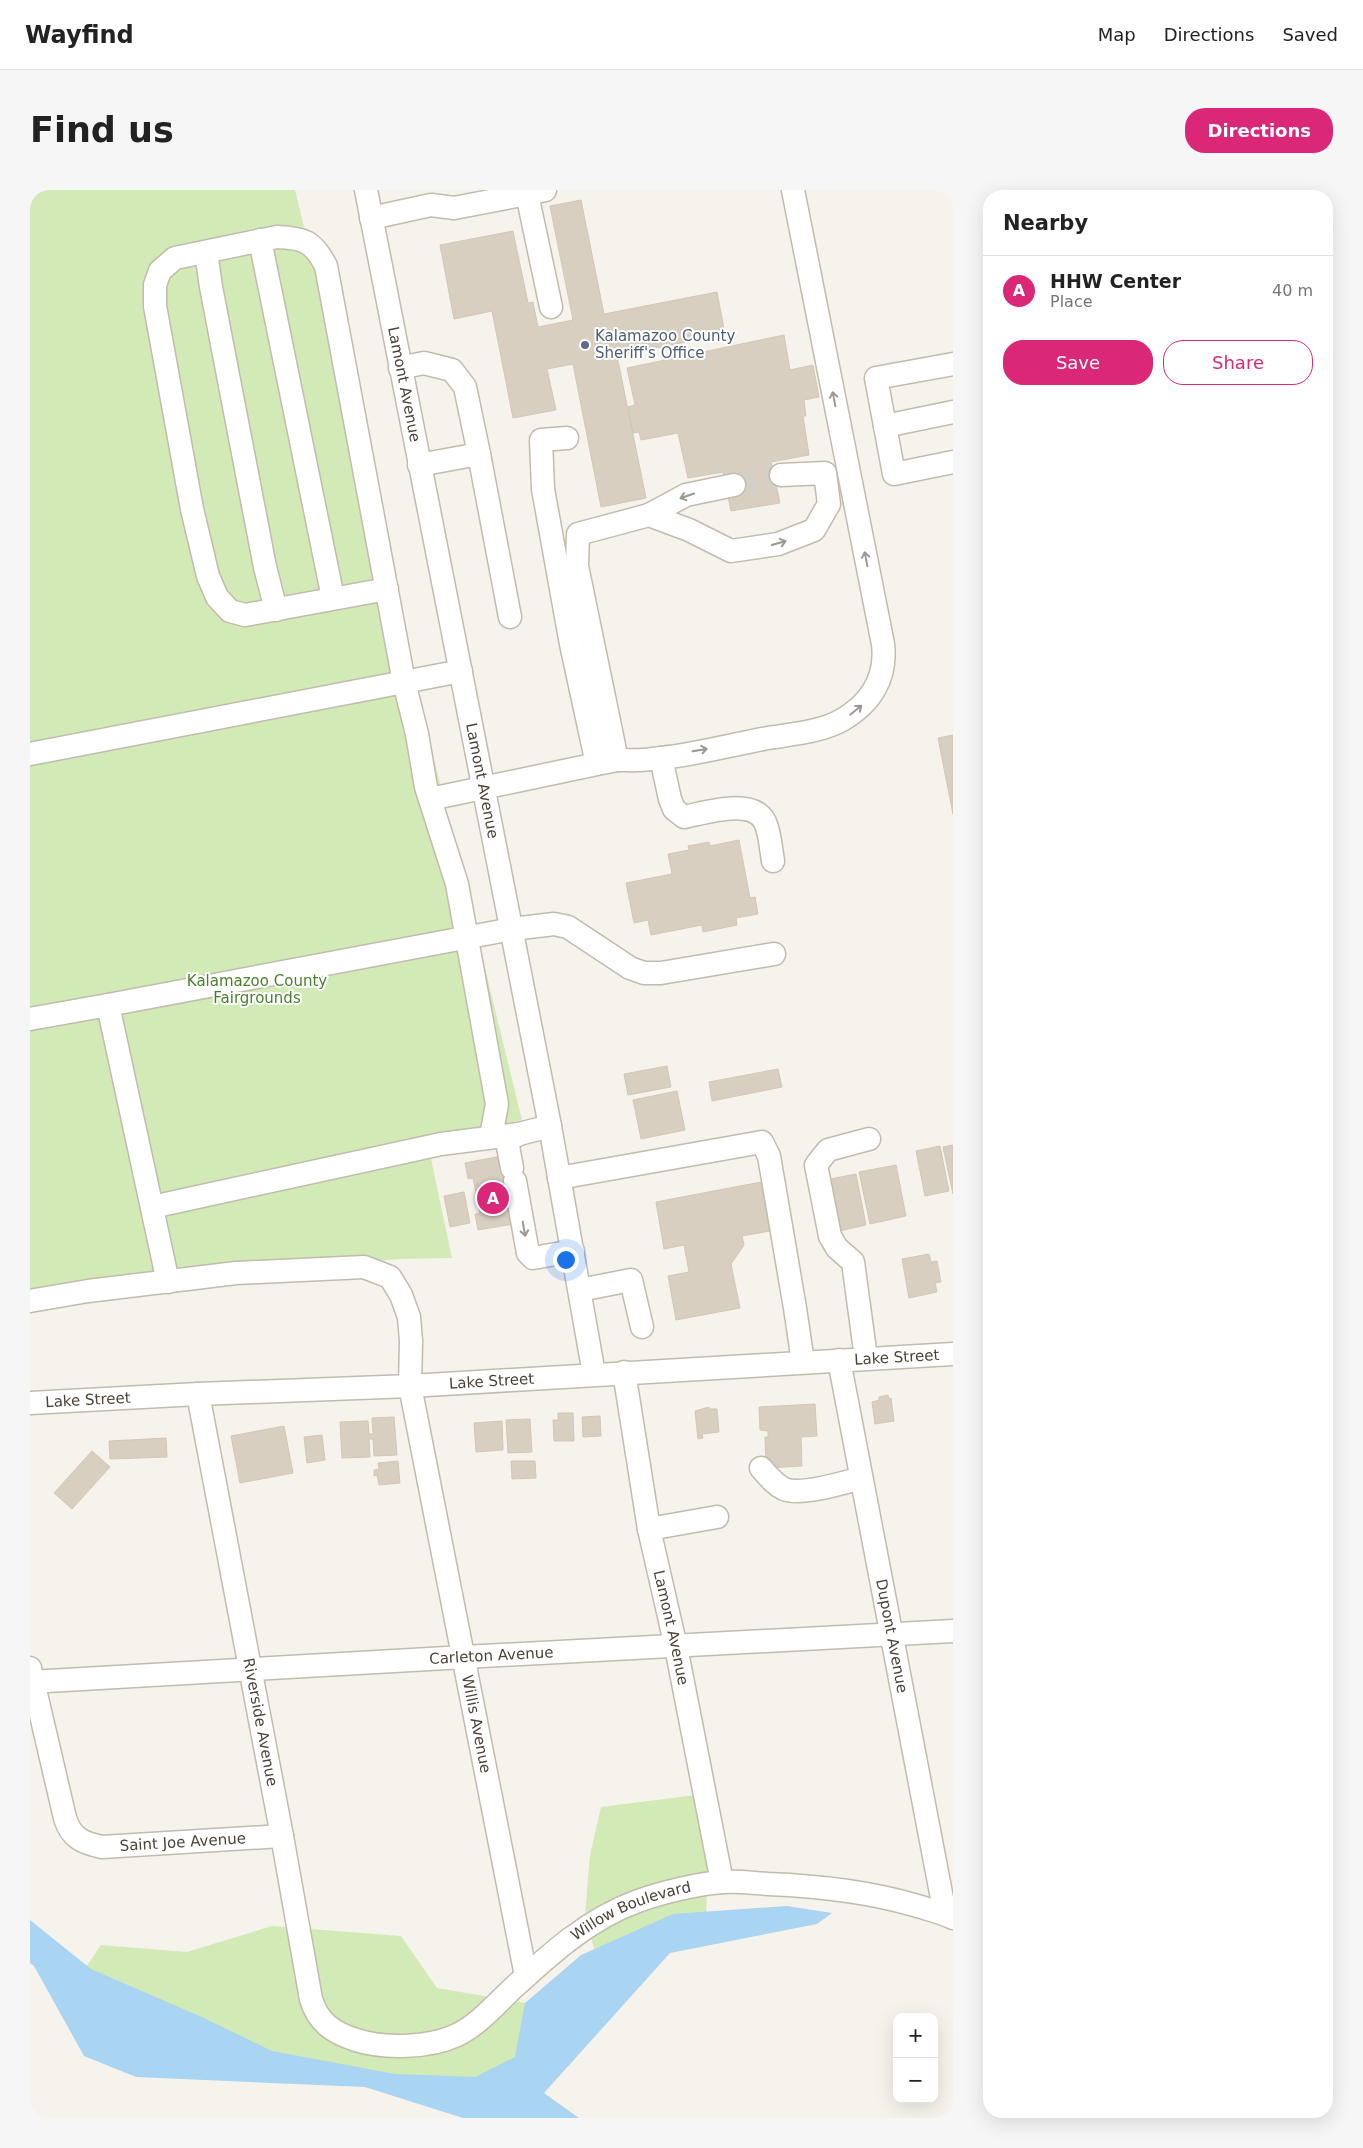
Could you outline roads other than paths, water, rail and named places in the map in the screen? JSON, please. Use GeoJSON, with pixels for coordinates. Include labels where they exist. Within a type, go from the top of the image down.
{"type":"FeatureCollection","features":[{"type":"Feature","properties":{"kind":"street","name":"Lamont Avenue"},"geometry":{"type":"LineString","coordinates":[[366,190],[550,1126],[594,1374]]}},
{"type":"Feature","properties":{"kind":"street"},"geometry":{"type":"LineString","coordinates":[[430,799],[607,762],[661,758],[806,731],[833,724],[854,712],[872,694],[883,671],[883,644],[793,190]]}},
{"type":"Feature","properties":{"kind":"street"},"geometry":{"type":"LineString","coordinates":[[371,218],[452,199],[533,191],[551,307]]}},
{"type":"Feature","properties":{"kind":"street"},"geometry":{"type":"LineString","coordinates":[[387,589],[245,615],[230,611],[217,597],[208,576],[192,509],[155,306],[155,285],[160,272],[175,258],[277,237],[293,238],[308,242],[317,250],[326,266],[387,589],[404,682],[417,734],[426,787],[457,884],[497,1104],[491,1137]]}},
{"type":"Feature","properties":{"kind":"street"},"geometry":{"type":"LineString","coordinates":[[260,240],[333,598]]}},
{"type":"Feature","properties":{"kind":"street"},"geometry":{"type":"LineString","coordinates":[[206,252],[210,287],[265,567],[276,610]]}},
{"type":"Feature","properties":{"kind":"street"},"geometry":{"type":"LineString","coordinates":[[400,368],[424,363],[452,370],[465,387],[510,617]]}},
{"type":"Feature","properties":{"kind":"street"},"geometry":{"type":"LineString","coordinates":[[953,364],[876,378],[894,474],[953,462]]}},
{"type":"Feature","properties":{"kind":"street"},"geometry":{"type":"LineString","coordinates":[[885,426],[953,412]]}},
{"type":"Feature","properties":{"kind":"street"},"geometry":{"type":"LineString","coordinates":[[567,438],[541,440],[543,489],[571,644],[607,762]]}},
{"type":"Feature","properties":{"kind":"street"},"geometry":{"type":"LineString","coordinates":[[419,465],[479,454]]}},
{"type":"Feature","properties":{"kind":"street"},"geometry":{"type":"LineString","coordinates":[[648,515],[689,530],[731,551],[778,544],[814,530],[829,504],[825,473],[781,475]]}},
{"type":"Feature","properties":{"kind":"street"},"geometry":{"type":"LineString","coordinates":[[607,762],[577,566],[578,534],[648,515],[686,495],[734,485]]}},
{"type":"Feature","properties":{"kind":"street"},"geometry":{"type":"LineString","coordinates":[[30,754],[461,671]]}},
{"type":"Feature","properties":{"kind":"street"},"geometry":{"type":"LineString","coordinates":[[661,758],[670,800],[674,809],[684,817],[748,808],[757,812],[765,821],[773,861]]}},
{"type":"Feature","properties":{"kind":"street"},"geometry":{"type":"LineString","coordinates":[[30,1019],[108,1006],[467,937],[554,924],[568,927],[630,968],[644,973],[661,973],[774,954]]}},
{"type":"Feature","properties":{"kind":"street"},"geometry":{"type":"LineString","coordinates":[[108,1006],[168,1282]]}},
{"type":"Feature","properties":{"kind":"street"},"geometry":{"type":"LineString","coordinates":[[152,1207],[441,1144],[520,1134],[550,1126]]}},
{"type":"Feature","properties":{"kind":"street"},"geometry":{"type":"LineString","coordinates":[[520,1134],[507,1141],[528,1253],[533,1258],[573,1251]]}},
{"type":"Feature","properties":{"kind":"street"},"geometry":{"type":"LineString","coordinates":[[866,1358],[853,1262],[836,1248],[830,1236],[816,1165],[828,1150],[869,1139]]}},
{"type":"Feature","properties":{"kind":"street"},"geometry":{"type":"LineString","coordinates":[[560,1178],[762,1142],[768,1156],[803,1362]]}},
{"type":"Feature","properties":{"kind":"street","name":"Willis Avenue"},"geometry":{"type":"LineString","coordinates":[[30,1301],[88,1291],[236,1273],[364,1267],[390,1277],[401,1295],[409,1317],[411,1341],[410,1386],[526,1976]]}},
{"type":"Feature","properties":{"kind":"street"},"geometry":{"type":"LineString","coordinates":[[580,1290],[631,1280],[642,1327]]}},
{"type":"Feature","properties":{"kind":"street","name":"Lake Street"},"geometry":{"type":"LineString","coordinates":[[30,1403],[410,1386],[953,1354]]}},
{"type":"Feature","properties":{"kind":"street","name":"Dupont Avenue"},"geometry":{"type":"LineString","coordinates":[[839,1360],[890,1635],[949,1916]]}},
{"type":"Feature","properties":{"kind":"street","name":"Lamont Avenue"},"geometry":{"type":"LineString","coordinates":[[624,1372],[650,1529],[676,1647],[722,1882]]}},
{"type":"Feature","properties":{"kind":"street","name":"Riverside Avenue"},"geometry":{"type":"LineString","coordinates":[[198,1394],[314,2010],[319,2018],[332,2030],[344,2036]]}},
{"type":"Feature","properties":{"kind":"street"},"geometry":{"type":"LineString","coordinates":[[761,1468],[773,1482],[782,1488],[794,1491],[861,1478]]}},
{"type":"Feature","properties":{"kind":"street"},"geometry":{"type":"LineString","coordinates":[[650,1529],[717,1517]]}},
{"type":"Feature","properties":{"kind":"street","name":"Carleton Avenue"},"geometry":{"type":"LineString","coordinates":[[31,1677],[250,1670],[464,1656],[953,1632]]}},
{"type":"Feature","properties":{"kind":"street","name":"Saint Joe Avenue"},"geometry":{"type":"LineString","coordinates":[[31,1677],[68,1829],[75,1838],[102,1847],[282,1836]]}},
{"type":"Feature","properties":{"kind":"street","name":"Willow Boulevard"},"geometry":{"type":"LineString","coordinates":[[344,2036],[360,2041],[402,2046],[431,2043],[455,2036],[478,2021],[526,1976],[571,1937],[591,1923],[610,1912],[666,1893],[722,1882],[809,1885],[893,1899],[949,1916]]}},
{"type":"Feature","properties":{"kind":"water"},"geometry":{"type":"Polygon","coordinates":[[[787,1906],[832,1913],[817,1924],[670,1953],[544,2093],[579,2118],[463,2118],[365,2087],[136,2077],[84,2056],[34,1966],[30,1963],[30,1920],[91,1969],[204,2018],[272,2051],[395,2074],[475,2077],[515,2057],[525,2003],[581,1955],[673,1914],[787,1906]]]}},
{"type":"Feature","properties":{"kind":"tunnel"},"geometry":{"type":"LineString","coordinates":[[734,485],[781,475]]}},
{"type":"Feature","properties":{"kind":"place","name":"Kalamazoo County Sheriff's Office"},"geometry":{"type":"Point","coordinates":[585,345]}},
{"type":"Feature","properties":{"kind":"place","name":"HHW Center"},"geometry":{"type":"Point","coordinates":[493,1198]}},
{"type":"Feature","properties":{"kind":"park label","name":"Kalamazoo County Fairgrounds"},"geometry":{"type":"Point","coordinates":[257,990]}}]}
